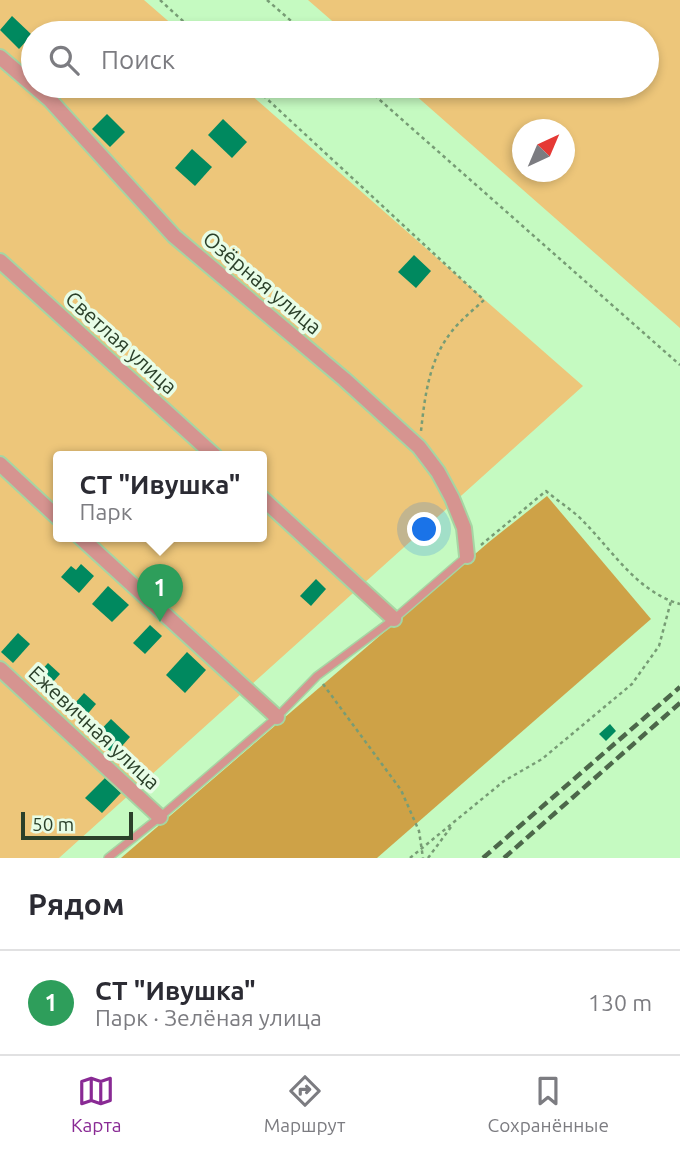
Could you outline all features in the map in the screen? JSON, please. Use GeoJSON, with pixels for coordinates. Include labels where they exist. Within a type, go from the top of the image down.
{"type":"FeatureCollection","features":[{"type":"Feature","properties":{"kind":"street","name":"Озёрная улица"},"geometry":{"type":"LineString","coordinates":[[0,57],[21,75]]}},
{"type":"Feature","properties":{"kind":"street","name":"Озёрная улица"},"geometry":{"type":"LineString","coordinates":[[48,98],[174,236],[344,379],[419,447],[453,498],[464,528],[467,556]]}},
{"type":"Feature","properties":{"kind":"street","name":"Светлая улица"},"geometry":{"type":"LineString","coordinates":[[0,261],[209,451]]}},
{"type":"Feature","properties":{"kind":"street"},"geometry":{"type":"LineString","coordinates":[[0,464],[53,513]]}},
{"type":"Feature","properties":{"kind":"street"},"geometry":{"type":"LineString","coordinates":[[267,504],[394,619]]}},
{"type":"Feature","properties":{"kind":"street"},"geometry":{"type":"LineString","coordinates":[[86,542],[277,717]]}},
{"type":"Feature","properties":{"kind":"street","name":"Ежевичная улица"},"geometry":{"type":"LineString","coordinates":[[0,669],[160,817]]}},
{"type":"Feature","properties":{"kind":"lane"},"geometry":{"type":"LineString","coordinates":[[108,858],[277,717],[317,676],[394,619],[467,556]]}},
{"type":"Feature","properties":{"kind":"path"},"geometry":{"type":"LineString","coordinates":[[160,0],[183,21]]}},
{"type":"Feature","properties":{"kind":"path"},"geometry":{"type":"LineString","coordinates":[[267,0],[291,21]]}},
{"type":"Feature","properties":{"kind":"path"},"geometry":{"type":"LineString","coordinates":[[266,98],[484,300],[453,329],[431,367],[419,447]]}},
{"type":"Feature","properties":{"kind":"path"},"geometry":{"type":"LineString","coordinates":[[378,98],[680,365]]}},
{"type":"Feature","properties":{"kind":"path"},"geometry":{"type":"LineString","coordinates":[[467,556],[546,491],[582,520],[642,584],[680,604]]}},
{"type":"Feature","properties":{"kind":"path"},"geometry":{"type":"LineString","coordinates":[[410,858],[504,780],[542,759],[632,684],[659,646],[671,601]]}},
{"type":"Feature","properties":{"kind":"path"},"geometry":{"type":"LineString","coordinates":[[317,676],[401,790],[419,831],[423,858]]}},
{"type":"Feature","properties":{"kind":"path"},"geometry":{"type":"LineString","coordinates":[[428,858],[455,823]]}},
{"type":"Feature","properties":{"kind":"shaded area"},"geometry":{"type":"Polygon","coordinates":[[[0,0],[144,0],[168,21],[21,21],[21,98],[255,98],[583,386],[59,858],[0,858],[0,0]]]}},
{"type":"Feature","properties":{"kind":"shaded area"},"geometry":{"type":"Polygon","coordinates":[[[308,0],[680,0],[680,328],[514,182],[575,182],[575,119],[512,119],[512,180],[419,98],[659,98],[659,21],[332,21],[308,0]]]}},
{"type":"Feature","properties":{"kind":"shaded area"},"geometry":{"type":"Polygon","coordinates":[[[547,496],[651,619],[377,858],[121,858],[489,542],[547,496]]]}},
{"type":"Feature","properties":{"kind":"building"},"geometry":{"type":"Polygon","coordinates":[[[12,16],[21,25],[21,47],[19,49],[0,30],[12,16]]]}},
{"type":"Feature","properties":{"kind":"building"},"geometry":{"type":"Polygon","coordinates":[[[107,114],[125,132],[110,147],[92,129],[107,114]]]}},
{"type":"Feature","properties":{"kind":"building"},"geometry":{"type":"Polygon","coordinates":[[[223,119],[247,142],[232,158],[208,135],[223,119]]]}},
{"type":"Feature","properties":{"kind":"building"},"geometry":{"type":"Polygon","coordinates":[[[192,149],[212,167],[195,186],[175,168],[192,149]]]}},
{"type":"Feature","properties":{"kind":"building"},"geometry":{"type":"Polygon","coordinates":[[[414,255],[431,271],[416,288],[398,272],[414,255]]]}},
{"type":"Feature","properties":{"kind":"building"},"geometry":{"type":"Polygon","coordinates":[[[81,564],[94,576],[79,593],[61,577],[71,566],[76,570],[81,564]]]}},
{"type":"Feature","properties":{"kind":"building"},"geometry":{"type":"Polygon","coordinates":[[[316,579],[326,589],[311,606],[300,596],[316,579]]]}},
{"type":"Feature","properties":{"kind":"building"},"geometry":{"type":"Polygon","coordinates":[[[108,586],[129,605],[112,622],[92,604],[108,586]]]}},
{"type":"Feature","properties":{"kind":"building"},"geometry":{"type":"Polygon","coordinates":[[[150,625],[162,636],[145,654],[133,643],[150,625]]]}},
{"type":"Feature","properties":{"kind":"building"},"geometry":{"type":"Polygon","coordinates":[[[18,633],[30,644],[13,663],[1,652],[18,633]]]}},
{"type":"Feature","properties":{"kind":"building"},"geometry":{"type":"Polygon","coordinates":[[[187,652],[206,670],[185,693],[166,675],[187,652]]]}},
{"type":"Feature","properties":{"kind":"building"},"geometry":{"type":"Polygon","coordinates":[[[48,663],[60,674],[44,692],[32,681],[48,663]]]}},
{"type":"Feature","properties":{"kind":"building"},"geometry":{"type":"Polygon","coordinates":[[[84,693],[96,704],[80,723],[68,711],[84,693]]]}},
{"type":"Feature","properties":{"kind":"building"},"geometry":{"type":"Polygon","coordinates":[[[111,719],[130,737],[114,755],[94,737],[111,719]]]}},
{"type":"Feature","properties":{"kind":"building"},"geometry":{"type":"Polygon","coordinates":[[[610,724],[616,731],[606,741],[599,734],[610,724]]]}},
{"type":"Feature","properties":{"kind":"building"},"geometry":{"type":"Polygon","coordinates":[[[105,778],[121,793],[102,813],[85,798],[105,778]]]}},
{"type":"Feature","properties":{"kind":"railway"},"geometry":{"type":"LineString","coordinates":[[483,858],[680,687]]}},
{"type":"Feature","properties":{"kind":"railway"},"geometry":{"type":"LineString","coordinates":[[504,858],[680,703]]}},
{"type":"Feature","properties":{"kind":"place","name":"СТ \"Ивушка\""},"geometry":{"type":"Point","coordinates":[160,622]}}]}
